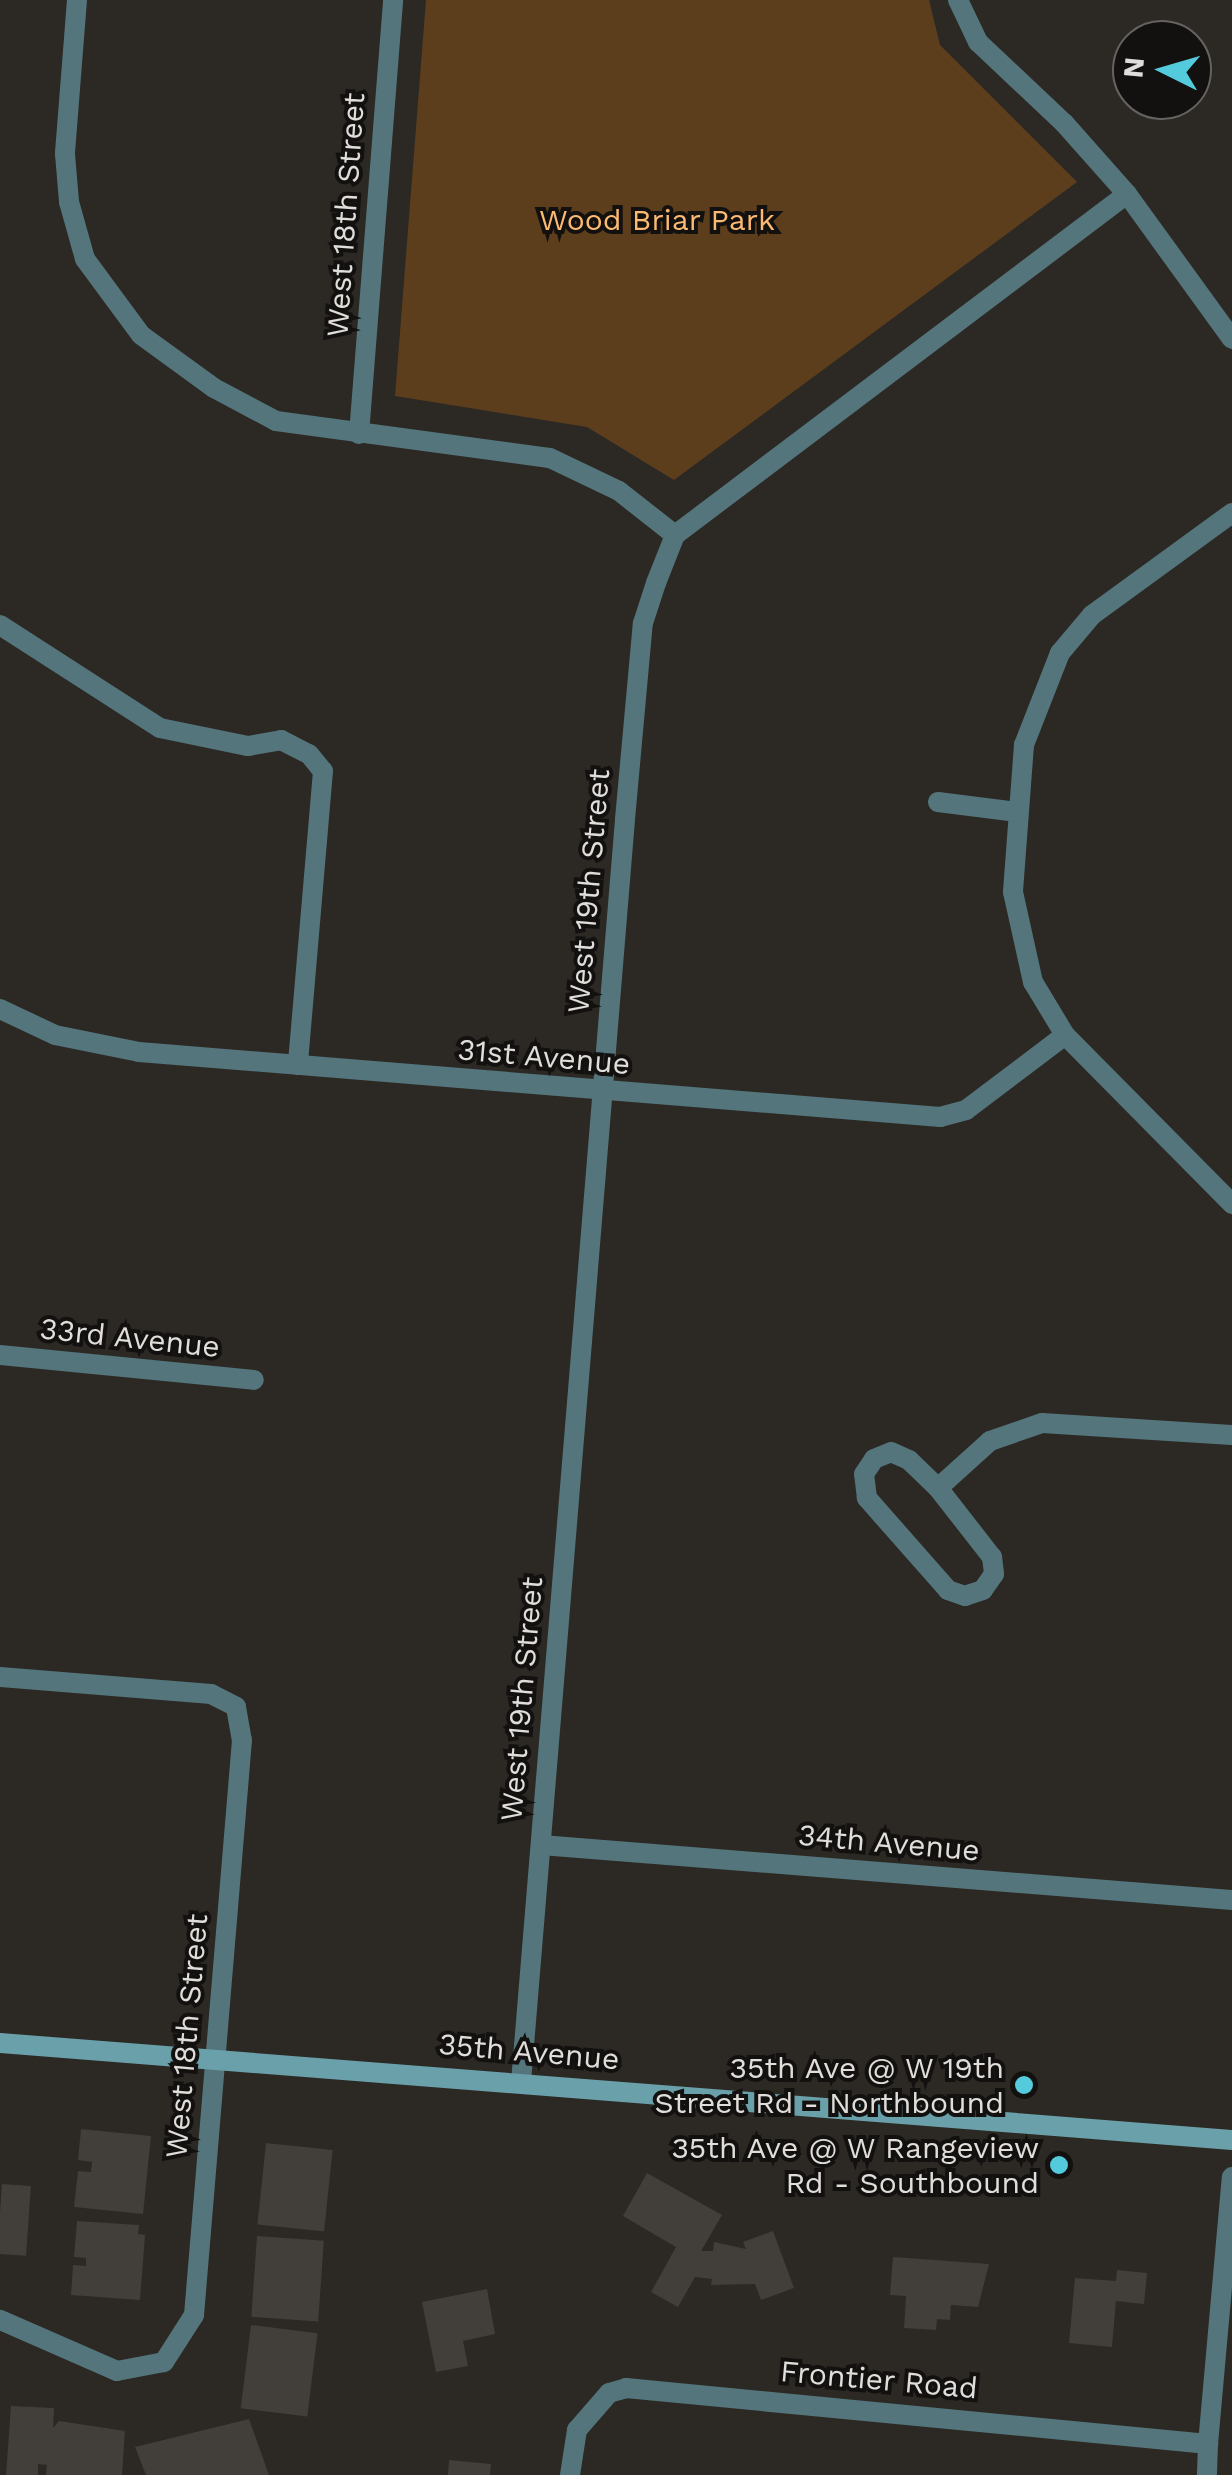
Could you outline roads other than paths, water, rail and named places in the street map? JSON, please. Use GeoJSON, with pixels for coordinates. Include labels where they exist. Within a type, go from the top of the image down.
{"type":"FeatureCollection","features":[{"type":"Feature","properties":{"kind":"main road","name":"35th Avenue"},"geometry":{"type":"LineString","coordinates":[[0,2043],[1232,2140]]}},
{"type":"Feature","properties":{"kind":"street"},"geometry":{"type":"LineString","coordinates":[[77,0],[66,170],[85,259],[102,289],[141,335],[242,404],[311,430],[550,458],[600,479],[675,535],[1127,194]]}},
{"type":"Feature","properties":{"kind":"street","name":"West 18th Street"},"geometry":{"type":"LineString","coordinates":[[360,434],[393,0]]}},
{"type":"Feature","properties":{"kind":"street"},"geometry":{"type":"LineString","coordinates":[[958,0],[978,42],[1127,194],[1232,339]]}},
{"type":"Feature","properties":{"kind":"street"},"geometry":{"type":"LineString","coordinates":[[1232,513],[1092,615],[1060,653],[1028,724],[1017,812],[1017,927],[1033,982],[1066,1035],[1232,1204]]}},
{"type":"Feature","properties":{"kind":"street","name":"West 19th Street"},"geometry":{"type":"LineString","coordinates":[[521,2082],[644,623],[675,535]]}},
{"type":"Feature","properties":{"kind":"street"},"geometry":{"type":"LineString","coordinates":[[0,625],[160,728],[248,746],[281,740],[309,754],[324,771],[298,1065]]}},
{"type":"Feature","properties":{"kind":"street"},"geometry":{"type":"LineString","coordinates":[[938,802],[1017,812]]}},
{"type":"Feature","properties":{"kind":"street","name":"31st Avenue"},"geometry":{"type":"LineString","coordinates":[[0,1009],[55,1035],[139,1052],[940,1117],[966,1110],[1066,1035]]}},
{"type":"Feature","properties":{"kind":"street","name":"33rd Avenue"},"geometry":{"type":"LineString","coordinates":[[0,1356],[254,1380]]}},
{"type":"Feature","properties":{"kind":"street"},"geometry":{"type":"LineString","coordinates":[[938,1488],[990,1440],[1042,1423],[1232,1435]]}},
{"type":"Feature","properties":{"kind":"street"},"geometry":{"type":"LineString","coordinates":[[891,1452],[910,1460],[938,1488],[992,1556],[994,1574],[982,1590],[965,1596],[948,1590],[867,1498],[864,1474],[874,1459],[891,1452]]}},
{"type":"Feature","properties":{"kind":"street","name":"West 18th Street"},"geometry":{"type":"LineString","coordinates":[[0,1676],[195,1692],[236,1707],[242,1740],[194,2316],[164,2362],[118,2370],[0,2320]]}},
{"type":"Feature","properties":{"kind":"street","name":"34th Avenue"},"geometry":{"type":"LineString","coordinates":[[541,1845],[1232,1900]]}},
{"type":"Feature","properties":{"kind":"street"},"geometry":{"type":"LineString","coordinates":[[1208,2475],[1232,2177]]}},
{"type":"Feature","properties":{"kind":"street","name":"Frontier Road"},"geometry":{"type":"LineString","coordinates":[[570,2475],[577,2430],[608,2393],[626,2388],[1208,2444]]}},
{"type":"Feature","properties":{"kind":"place","name":"35th Ave @ W 19th Street Rd - Northbound"},"geometry":{"type":"Point","coordinates":[1024,2085]}},
{"type":"Feature","properties":{"kind":"place","name":"35th Ave @ W Rangeview Rd - Southbound"},"geometry":{"type":"Point","coordinates":[1059,2165]}},
{"type":"Feature","properties":{"kind":"park label","name":"Wood Briar Park"},"geometry":{"type":"Point","coordinates":[657,220]}}]}
